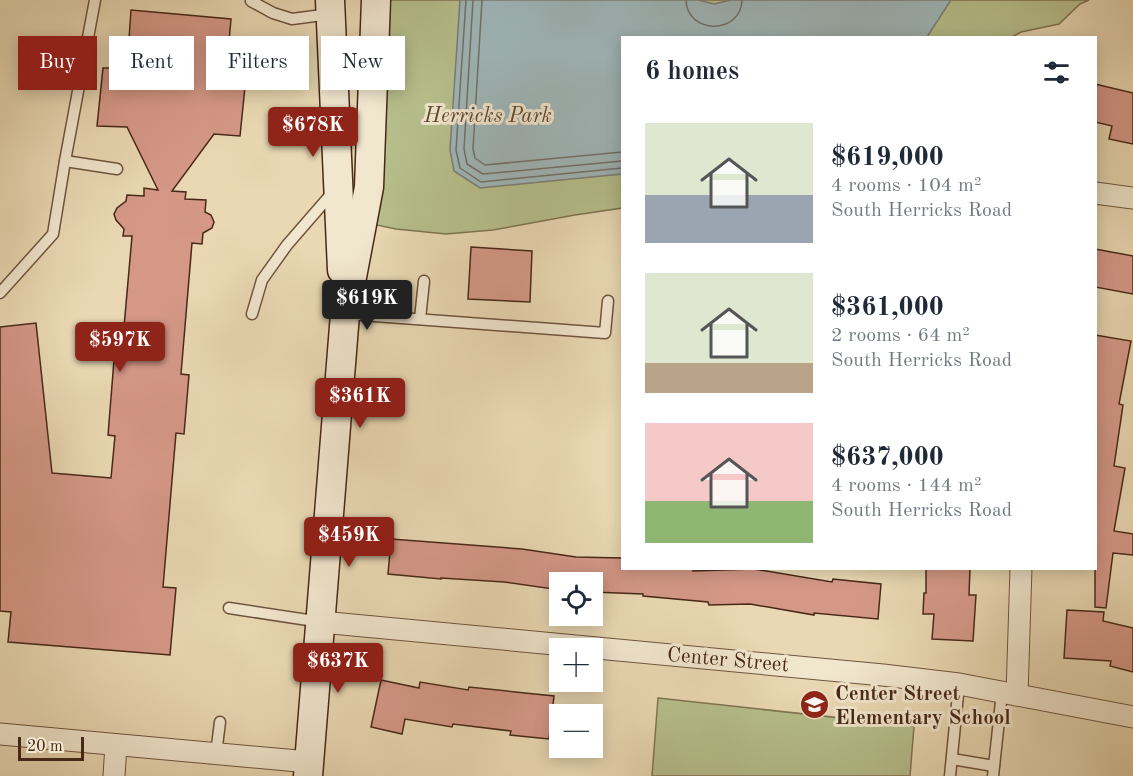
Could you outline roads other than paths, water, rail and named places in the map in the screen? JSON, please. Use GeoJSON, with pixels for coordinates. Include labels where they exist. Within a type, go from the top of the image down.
{"type":"FeatureCollection","features":[{"type":"Feature","properties":{"kind":"main road"},"geometry":{"type":"LineString","coordinates":[[309,769],[345,314],[369,187],[376,0]]}},
{"type":"Feature","properties":{"kind":"main road"},"geometry":{"type":"LineString","coordinates":[[330,7],[345,314]]}},
{"type":"Feature","properties":{"kind":"street"},"geometry":{"type":"LineString","coordinates":[[1097,193],[1133,198]]}},
{"type":"Feature","properties":{"kind":"street"},"geometry":{"type":"LineString","coordinates":[[1010,693],[1021,570]]}},
{"type":"Feature","properties":{"kind":"street","name":"Center Street"},"geometry":{"type":"LineString","coordinates":[[321,622],[759,662],[959,684],[1133,717]]}},
{"type":"Feature","properties":{"kind":"street"},"geometry":{"type":"LineString","coordinates":[[0,734],[216,754],[309,769]]}},
{"type":"Feature","properties":{"kind":"street"},"geometry":{"type":"LineString","coordinates":[[114,776],[116,745]]}},
{"type":"Feature","properties":{"kind":"lane"},"geometry":{"type":"LineString","coordinates":[[0,293],[53,234],[64,161],[95,0]]}},
{"type":"Feature","properties":{"kind":"lane"},"geometry":{"type":"LineString","coordinates":[[251,2],[292,19],[330,7]]}},
{"type":"Feature","properties":{"kind":"lane"},"geometry":{"type":"LineString","coordinates":[[64,161],[117,170]]}},
{"type":"Feature","properties":{"kind":"lane"},"geometry":{"type":"LineString","coordinates":[[252,314],[262,280],[287,245],[338,187]]}},
{"type":"Feature","properties":{"kind":"lane"},"geometry":{"type":"LineString","coordinates":[[420,319],[424,281]]}},
{"type":"Feature","properties":{"kind":"lane"},"geometry":{"type":"LineString","coordinates":[[345,314],[605,333],[608,301]]}},
{"type":"Feature","properties":{"kind":"lane"},"geometry":{"type":"LineString","coordinates":[[229,608],[321,622]]}},
{"type":"Feature","properties":{"kind":"lane"},"geometry":{"type":"LineString","coordinates":[[950,776],[959,684]]}},
{"type":"Feature","properties":{"kind":"lane"},"geometry":{"type":"LineString","coordinates":[[952,759],[994,771],[1010,693]]}},
{"type":"Feature","properties":{"kind":"lane"},"geometry":{"type":"LineString","coordinates":[[216,754],[220,722]]}},
{"type":"Feature","properties":{"kind":"water"},"geometry":{"type":"Polygon","coordinates":[[[460,0],[698,0],[714,4],[731,0],[951,0],[928,36],[621,36],[621,174],[480,188],[454,171],[450,150],[460,0]]]}},
{"type":"Feature","properties":{"kind":"place","name":"Center Street Elementary School"},"geometry":{"type":"Point","coordinates":[814,705]}},
{"type":"Feature","properties":{"kind":"park label","name":"Herricks Park"},"geometry":{"type":"Point","coordinates":[488,115]}}]}
